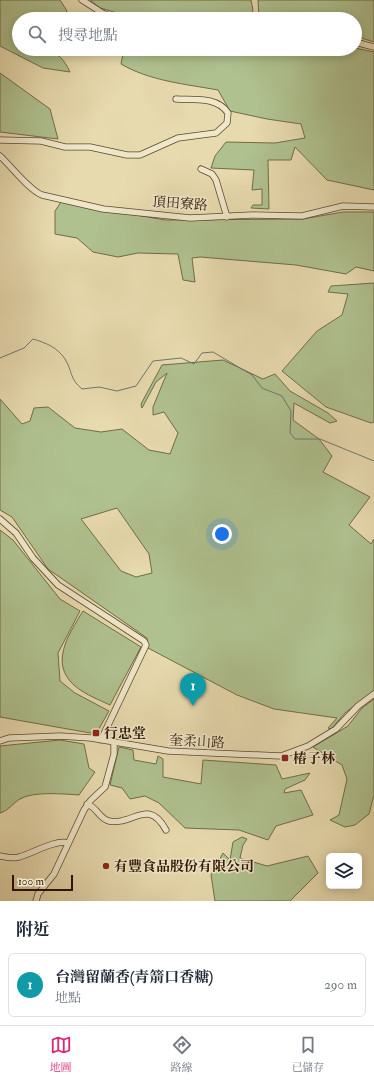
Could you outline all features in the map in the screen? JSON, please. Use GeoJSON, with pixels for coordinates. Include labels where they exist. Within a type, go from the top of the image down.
{"type":"FeatureCollection","features":[{"type":"Feature","properties":{"kind":"street"},"geometry":{"type":"LineString","coordinates":[[82,0],[101,12]]}},
{"type":"Feature","properties":{"kind":"street"},"geometry":{"type":"LineString","coordinates":[[362,44],[374,47]]}},
{"type":"Feature","properties":{"kind":"street"},"geometry":{"type":"LineString","coordinates":[[0,140],[41,141],[65,147],[90,147],[126,155],[140,155],[178,138],[216,133],[228,123],[228,113],[223,107],[216,103],[206,100],[176,99]]}},
{"type":"Feature","properties":{"kind":"street","name":"頂田寮路"},"geometry":{"type":"LineString","coordinates":[[0,156],[18,173],[32,190],[42,194],[104,209],[190,218],[252,215],[302,216],[343,206],[374,207]]}},
{"type":"Feature","properties":{"kind":"street"},"geometry":{"type":"LineString","coordinates":[[201,169],[212,174],[216,180],[227,217]]}},
{"type":"Feature","properties":{"kind":"street"},"geometry":{"type":"LineString","coordinates":[[0,519],[16,533],[32,558],[58,585],[144,641],[146,645],[101,740]]}},
{"type":"Feature","properties":{"kind":"street","name":"奎柔山路"},"geometry":{"type":"LineString","coordinates":[[0,741],[60,736],[101,740],[168,751],[281,756],[308,746],[336,729],[358,706],[374,694]]}},
{"type":"Feature","properties":{"kind":"street"},"geometry":{"type":"LineString","coordinates":[[36,901],[39,892],[54,874],[87,804],[101,792],[108,781],[115,750],[114,742]]}},
{"type":"Feature","properties":{"kind":"street"},"geometry":{"type":"LineString","coordinates":[[87,804],[91,806],[101,817],[108,821],[116,822],[147,813],[160,818],[166,830]]}},
{"type":"Feature","properties":{"kind":"street"},"geometry":{"type":"LineString","coordinates":[[0,856],[18,858],[63,842],[68,843]]}},
{"type":"Feature","properties":{"kind":"green space"},"geometry":{"type":"Polygon","coordinates":[[[0,0],[60,0],[66,12],[12,12],[12,52],[0,46],[0,0]]]}},
{"type":"Feature","properties":{"kind":"green space"},"geometry":{"type":"Polygon","coordinates":[[[90,0],[251,0],[253,10],[252,12],[114,12],[100,8],[90,0]]]}},
{"type":"Feature","properties":{"kind":"green space"},"geometry":{"type":"Polygon","coordinates":[[[258,0],[374,0],[374,42],[362,38],[362,12],[259,12],[258,0]]]}},
{"type":"Feature","properties":{"kind":"green space"},"geometry":{"type":"Polygon","coordinates":[[[362,49],[374,52],[374,190],[327,180],[295,147],[291,160],[268,160],[269,209],[251,208],[253,205],[262,205],[262,189],[252,190],[254,170],[211,168],[215,156],[226,142],[275,143],[305,138],[301,124],[267,119],[230,111],[218,90],[180,84],[156,78],[132,70],[121,64],[123,56],[362,56],[362,49]]]}},
{"type":"Feature","properties":{"kind":"green space"},"geometry":{"type":"Polygon","coordinates":[[[20,56],[59,56],[70,72],[43,68],[20,56]]]}},
{"type":"Feature","properties":{"kind":"green space"},"geometry":{"type":"Polygon","coordinates":[[[0,73],[50,109],[58,139],[0,132],[0,73]]]}},
{"type":"Feature","properties":{"kind":"green space"},"geometry":{"type":"Polygon","coordinates":[[[61,202],[165,220],[303,219],[343,212],[374,212],[374,271],[356,267],[346,274],[296,265],[200,257],[192,258],[195,282],[183,280],[178,254],[138,253],[118,257],[93,252],[77,238],[55,234],[55,211],[61,202]]]}},
{"type":"Feature","properties":{"kind":"green space"},"geometry":{"type":"Polygon","coordinates":[[[374,283],[374,422],[371,423],[326,407],[282,371],[317,331],[342,315],[348,294],[328,292],[331,286],[374,283]]]}},
{"type":"Feature","properties":{"kind":"green space"},"geometry":{"type":"Polygon","coordinates":[[[223,360],[263,379],[275,374],[290,391],[328,413],[337,421],[330,423],[294,403],[293,420],[319,439],[332,456],[323,472],[370,497],[349,525],[371,544],[374,539],[374,691],[345,713],[331,729],[328,728],[337,718],[274,709],[237,695],[148,648],[147,638],[48,569],[12,517],[0,510],[0,399],[22,424],[30,421],[34,408],[48,407],[75,428],[101,432],[122,429],[149,450],[170,454],[178,433],[164,412],[153,415],[153,407],[167,373],[156,382],[142,408],[141,404],[162,365],[223,360]],[[117,508],[81,519],[121,571],[136,577],[152,573],[149,554],[117,508]]]}},
{"type":"Feature","properties":{"kind":"green space"},"geometry":{"type":"Polygon","coordinates":[[[0,530],[13,540],[60,599],[80,611],[58,653],[60,681],[75,693],[109,711],[96,734],[0,717],[0,530]]]}},
{"type":"Feature","properties":{"kind":"green space"},"geometry":{"type":"Polygon","coordinates":[[[83,611],[141,647],[110,705],[78,689],[70,681],[62,664],[65,645],[73,627],[83,611]]]}},
{"type":"Feature","properties":{"kind":"green space"},"geometry":{"type":"Polygon","coordinates":[[[374,699],[374,795],[369,814],[355,825],[345,827],[330,820],[339,815],[347,779],[342,765],[313,747],[348,726],[362,708],[374,699]]]}},
{"type":"Feature","properties":{"kind":"green space"},"geometry":{"type":"Polygon","coordinates":[[[60,740],[84,744],[89,768],[95,772],[79,795],[41,794],[26,796],[6,811],[0,813],[0,746],[60,740]]]}},
{"type":"Feature","properties":{"kind":"green space"},"geometry":{"type":"Polygon","coordinates":[[[119,747],[133,750],[134,760],[156,764],[158,756],[163,759],[163,777],[201,784],[203,760],[276,765],[282,779],[310,773],[305,780],[285,789],[284,793],[301,790],[313,815],[276,826],[268,840],[239,830],[185,828],[159,803],[145,796],[130,799],[122,788],[110,785],[119,747]]]}},
{"type":"Feature","properties":{"kind":"green space"},"geometry":{"type":"Polygon","coordinates":[[[242,837],[247,839],[243,845],[240,858],[267,866],[308,856],[318,873],[290,901],[215,901],[211,875],[223,853],[230,860],[233,842],[242,837]]]}},
{"type":"Feature","properties":{"kind":"waterway"},"geometry":{"type":"LineString","coordinates":[[0,358],[24,348],[33,339],[55,348],[62,355],[75,382],[82,389],[99,387],[117,391],[136,386],[153,361],[181,358],[194,364],[202,353],[213,352],[252,375],[262,388],[282,396],[291,411],[290,433],[295,439],[320,439],[374,461]]}},
{"type":"Feature","properties":{"kind":"place","name":"台灣留蘭香(青箭口香糖)"},"geometry":{"type":"Point","coordinates":[193,706]}},
{"type":"Feature","properties":{"kind":"place","name":"行忠堂"},"geometry":{"type":"Point","coordinates":[96,733]}},
{"type":"Feature","properties":{"kind":"place","name":"樁子林"},"geometry":{"type":"Point","coordinates":[285,758]}},
{"type":"Feature","properties":{"kind":"place","name":"有豐食品股份有限公司"},"geometry":{"type":"Point","coordinates":[106,866]}}]}
